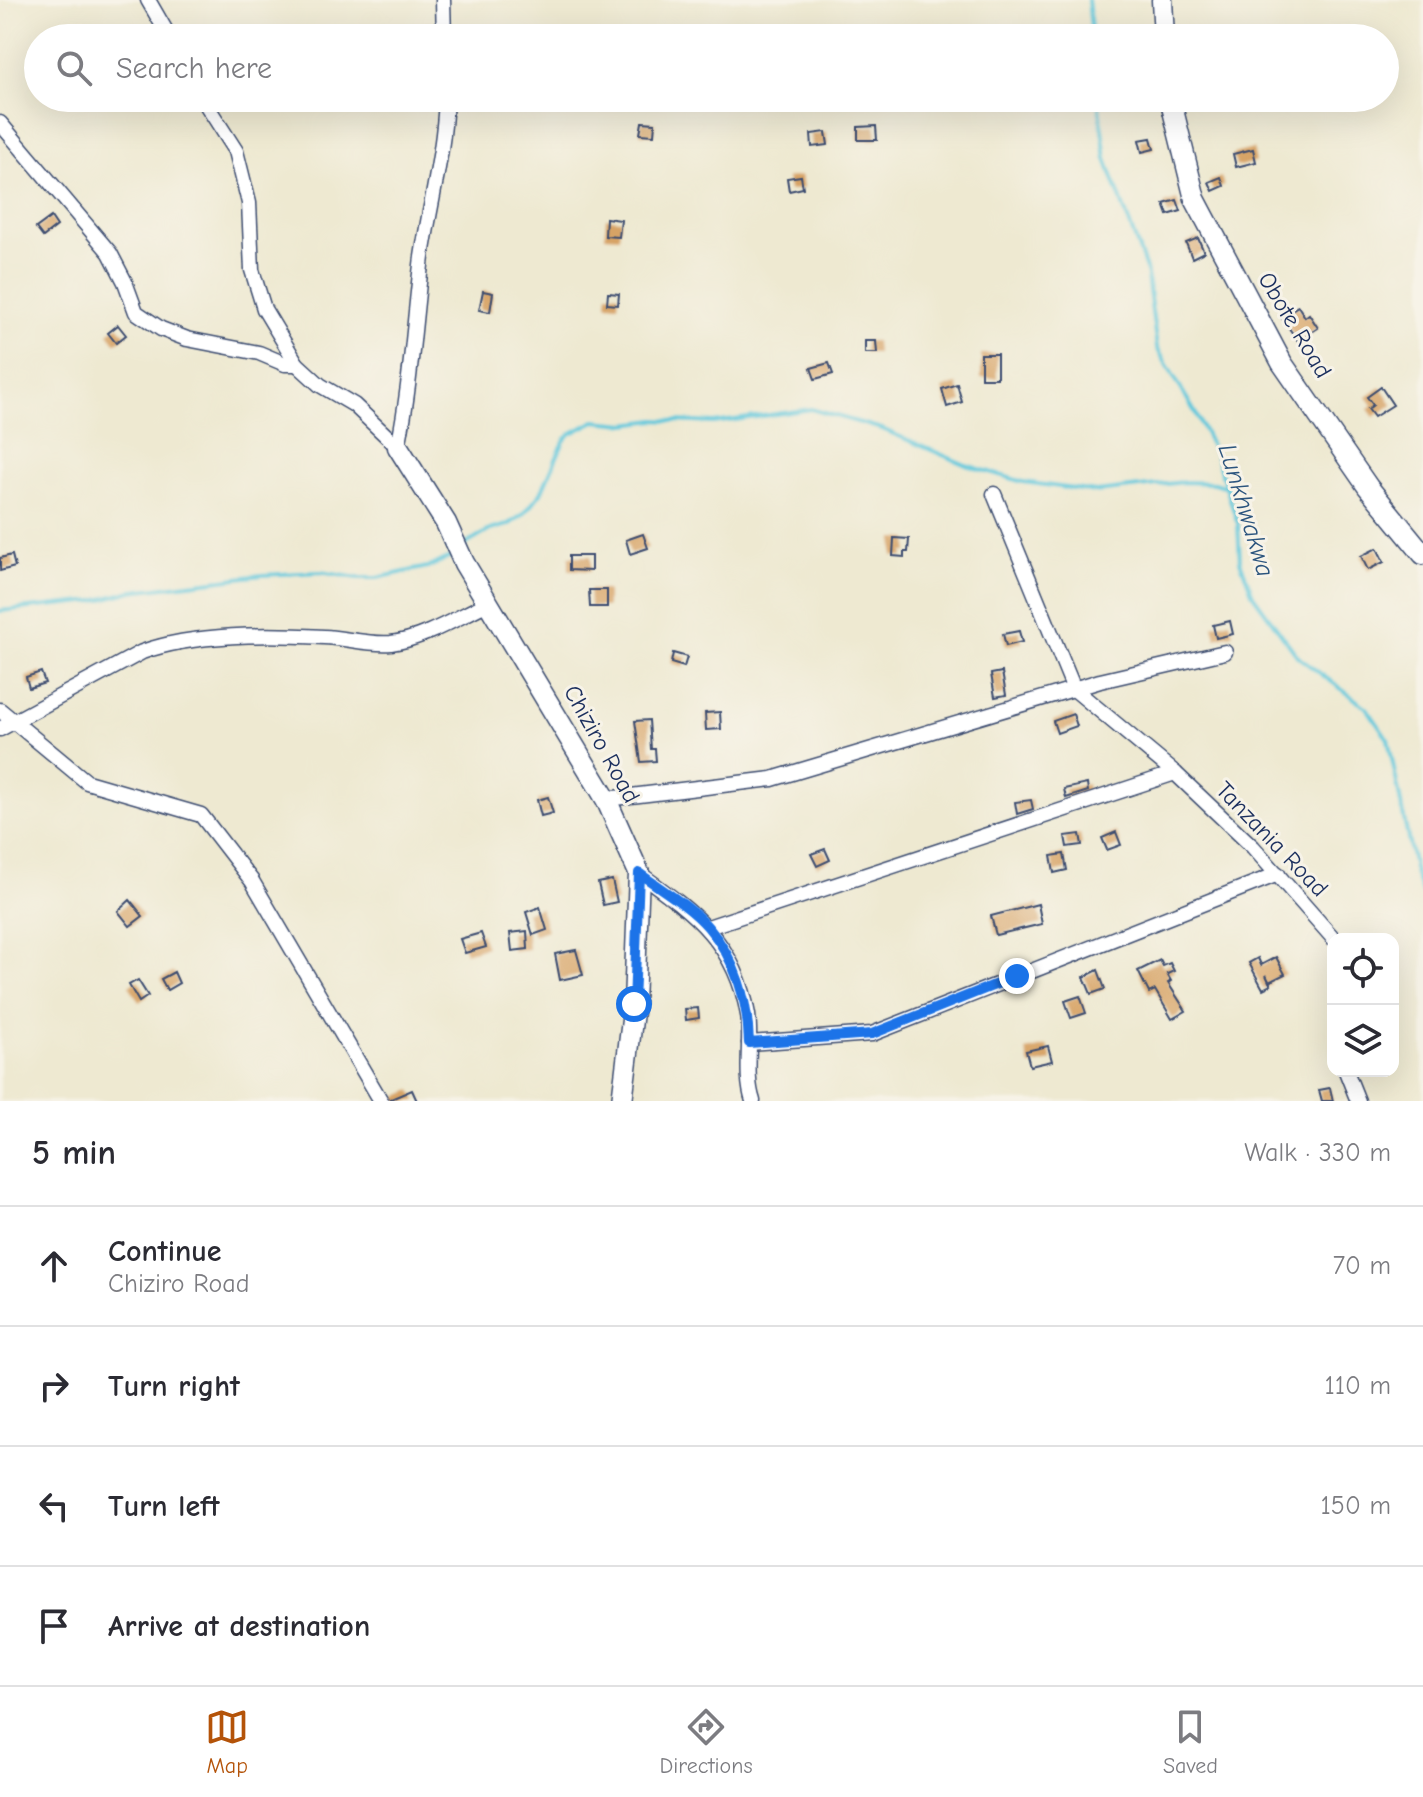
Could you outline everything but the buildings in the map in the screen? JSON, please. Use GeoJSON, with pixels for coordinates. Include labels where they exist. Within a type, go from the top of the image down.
{"type":"FeatureCollection","features":[{"type":"Feature","properties":{"kind":"street"},"geometry":{"type":"LineString","coordinates":[[148,0],[162,24]]}},
{"type":"Feature","properties":{"kind":"street"},"geometry":{"type":"LineString","coordinates":[[443,0],[444,24]]}},
{"type":"Feature","properties":{"kind":"street"},"geometry":{"type":"LineString","coordinates":[[1162,0],[1163,24]]}},
{"type":"Feature","properties":{"kind":"street"},"geometry":{"type":"LineString","coordinates":[[211,112],[236,151],[249,203],[252,270],[264,309],[297,364],[320,385],[354,405],[398,447]]}},
{"type":"Feature","properties":{"kind":"street"},"geometry":{"type":"LineString","coordinates":[[398,447],[407,406],[416,301],[430,202],[444,137],[445,112]]}},
{"type":"Feature","properties":{"kind":"street","name":"Obote Road"},"geometry":{"type":"LineString","coordinates":[[1173,112],[1195,199],[1282,363],[1368,487],[1423,554]]}},
{"type":"Feature","properties":{"kind":"street"},"geometry":{"type":"LineString","coordinates":[[0,123],[110,253],[136,312],[161,329],[187,339],[259,353],[285,364],[297,364]]}},
{"type":"Feature","properties":{"kind":"street","name":"Chiziro Road"},"geometry":{"type":"LineString","coordinates":[[398,447],[446,523],[464,563],[606,799],[639,873],[634,1004],[622,1101]]}},
{"type":"Feature","properties":{"kind":"street"},"geometry":{"type":"LineString","coordinates":[[994,494],[1074,689]]}},
{"type":"Feature","properties":{"kind":"street"},"geometry":{"type":"LineString","coordinates":[[0,729],[142,652],[165,644],[194,638],[309,637],[389,643],[409,639],[488,603]]}},
{"type":"Feature","properties":{"kind":"street"},"geometry":{"type":"LineString","coordinates":[[606,799],[772,779],[1074,689],[1225,652]]}},
{"type":"Feature","properties":{"kind":"street","name":"Tanzania Road"},"geometry":{"type":"LineString","coordinates":[[1074,689],[1175,773],[1253,847],[1329,933]]}},
{"type":"Feature","properties":{"kind":"street"},"geometry":{"type":"LineString","coordinates":[[0,710],[87,782],[201,815],[252,881],[381,1101]]}},
{"type":"Feature","properties":{"kind":"street"},"geometry":{"type":"LineString","coordinates":[[708,927],[1175,773]]}},
{"type":"Feature","properties":{"kind":"street"},"geometry":{"type":"LineString","coordinates":[[639,873],[708,927],[736,972],[748,1016],[753,1101]]}},
{"type":"Feature","properties":{"kind":"street"},"geometry":{"type":"LineString","coordinates":[[749,1043],[872,1034],[1278,874]]}},
{"type":"Feature","properties":{"kind":"street"},"geometry":{"type":"LineString","coordinates":[[1348,1077],[1358,1101]]}},
{"type":"Feature","properties":{"kind":"waterway","name":"Lunkhwakwa"},"geometry":{"type":"LineString","coordinates":[[1088,0],[1091,24]]}},
{"type":"Feature","properties":{"kind":"waterway","name":"Lunkhwakwa"},"geometry":{"type":"LineString","coordinates":[[1100,112],[1106,159],[1146,269],[1157,348],[1196,414],[1215,454],[1238,524],[1240,561],[1253,595],[1298,657],[1367,708],[1388,739],[1415,873],[1423,895]]}},
{"type":"Feature","properties":{"kind":"waterway"},"geometry":{"type":"LineString","coordinates":[[463,546],[524,514],[541,493],[564,441],[570,434],[595,421],[626,424],[655,420],[714,423],[811,409],[882,429],[966,465],[1023,482],[1096,492],[1184,482],[1214,483],[1229,488]]}},
{"type":"Feature","properties":{"kind":"waterway"},"geometry":{"type":"LineString","coordinates":[[0,611],[95,601],[132,591],[262,575],[320,572],[377,578],[432,566],[454,555]]}},
{"type":"Feature","properties":{"kind":"route"},"geometry":{"type":"LineString","coordinates":[[634,1004],[639,873],[708,927],[736,972],[748,1016],[749,1043],[872,1034],[1017,976]]}}]}
